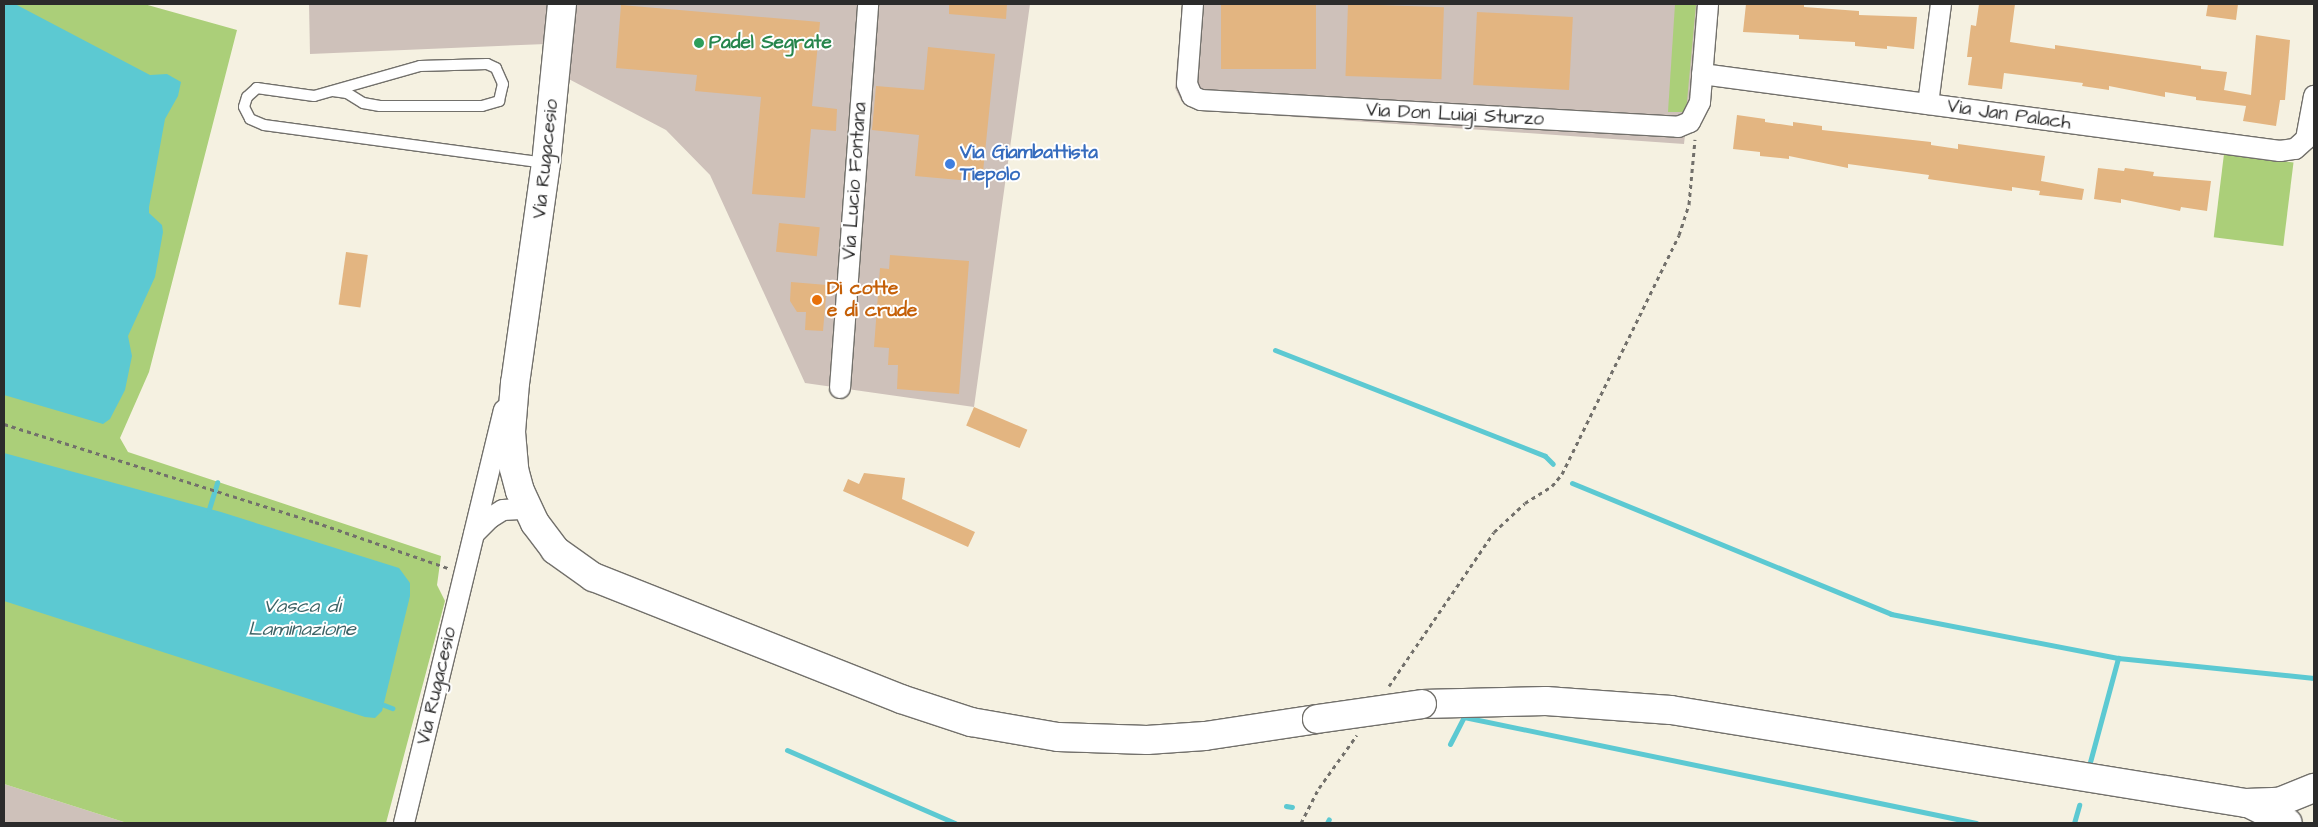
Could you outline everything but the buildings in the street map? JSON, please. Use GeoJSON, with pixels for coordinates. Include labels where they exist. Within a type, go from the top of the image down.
{"type":"FeatureCollection","features":[{"type":"Feature","properties":{"kind":"main road","name":"Via Rugacesio"},"geometry":{"type":"LineString","coordinates":[[562,4],[546,163],[514,383],[511,443],[522,511],[555,550],[593,577],[892,695],[971,722],[1058,737],[1146,740],[1206,736],[1422,704],[1546,701],[1671,710],[2246,803]]}},
{"type":"Feature","properties":{"kind":"main road"},"geometry":{"type":"LineString","coordinates":[[2246,803],[2279,802],[2314,788]]}},
{"type":"Feature","properties":{"kind":"main road"},"geometry":{"type":"LineString","coordinates":[[2246,803],[2288,823]]}},
{"type":"Feature","properties":{"kind":"street","name":"Via Lucio Fontana"},"geometry":{"type":"LineString","coordinates":[[840,388],[868,4]]}},
{"type":"Feature","properties":{"kind":"street","name":"Via Don Luigi Sturzo"},"geometry":{"type":"LineString","coordinates":[[1193,4],[1187,84],[1189,92],[1196,98],[1678,128],[1690,122],[1696,113]]}},
{"type":"Feature","properties":{"kind":"street"},"geometry":{"type":"LineString","coordinates":[[1696,113],[1702,74],[1708,4]]}},
{"type":"Feature","properties":{"kind":"street"},"geometry":{"type":"LineString","coordinates":[[1928,104],[1941,4]]}},
{"type":"Feature","properties":{"kind":"street","name":"Via Jan Palach"},"geometry":{"type":"LineString","coordinates":[[1702,74],[2280,151],[2290,151],[2308,144]]}},
{"type":"Feature","properties":{"kind":"street"},"geometry":{"type":"LineString","coordinates":[[2308,144],[2314,96]]}},
{"type":"Feature","properties":{"kind":"street","name":"Via Rugacesio"},"geometry":{"type":"LineString","coordinates":[[404,823],[525,314]]}},
{"type":"Feature","properties":{"kind":"street"},"geometry":{"type":"LineString","coordinates":[[471,543],[497,513],[522,511]]}},
{"type":"Feature","properties":{"kind":"lane"},"geometry":{"type":"LineString","coordinates":[[333,91],[347,93],[363,104],[380,106],[482,106],[499,101],[502,84],[496,68],[487,64],[420,66],[333,91],[308,96],[256,88],[246,97],[244,107],[250,119],[264,125],[546,163]]}},
{"type":"Feature","properties":{"kind":"path"},"geometry":{"type":"LineString","coordinates":[[1465,571],[1494,532],[1526,503],[1552,486],[1562,474],[1620,362],[1686,219],[1696,113]]}},
{"type":"Feature","properties":{"kind":"path"},"geometry":{"type":"LineString","coordinates":[[4,424],[223,495],[362,537],[464,574]]}},
{"type":"Feature","properties":{"kind":"path"},"geometry":{"type":"LineString","coordinates":[[1301,823],[1308,807]]}},
{"type":"Feature","properties":{"kind":"shaded area"},"geometry":{"type":"Polygon","coordinates":[[[309,4],[549,4],[546,44],[310,54],[309,4]]]}},
{"type":"Feature","properties":{"kind":"shaded area"},"geometry":{"type":"Polygon","coordinates":[[[569,4],[1030,4],[974,407],[805,383],[710,175],[666,130],[563,76],[569,4]]]}},
{"type":"Feature","properties":{"kind":"shaded area"},"geometry":{"type":"Polygon","coordinates":[[[1182,4],[1703,4],[1697,75],[1687,117],[1684,144],[1196,110],[1182,102],[1175,88],[1182,4]]]}},
{"type":"Feature","properties":{"kind":"shaded area"},"geometry":{"type":"Polygon","coordinates":[[[4,784],[127,823],[4,823],[4,784]]]}},
{"type":"Feature","properties":{"kind":"green space"},"geometry":{"type":"Polygon","coordinates":[[[4,4],[144,4],[237,30],[149,372],[120,438],[128,452],[441,556],[437,585],[445,601],[386,823],[127,823],[4,784],[4,4]]]}},
{"type":"Feature","properties":{"kind":"green space"},"geometry":{"type":"Polygon","coordinates":[[[1675,4],[1696,4],[1686,112],[1668,112],[1675,4]]]}},
{"type":"Feature","properties":{"kind":"green space"},"geometry":{"type":"Polygon","coordinates":[[[2224,154],[2293,163],[2283,246],[2214,237],[2224,154]]]}},
{"type":"Feature","properties":{"kind":"water"},"geometry":{"type":"Polygon","coordinates":[[[4,4],[15,4],[150,75],[167,74],[181,82],[178,96],[165,119],[149,207],[149,213],[162,225],[163,232],[155,277],[128,336],[132,356],[125,390],[110,419],[103,424],[4,395],[4,4]]]}},
{"type":"Feature","properties":{"kind":"water","name":"Vasca di Laminazione"},"geometry":{"type":"Polygon","coordinates":[[[4,453],[221,512],[399,568],[410,583],[410,596],[382,711],[375,718],[365,717],[4,601],[4,453]]]}},
{"type":"Feature","properties":{"kind":"waterway"},"geometry":{"type":"LineString","coordinates":[[1275,350],[1545,456],[1553,464]]}},
{"type":"Feature","properties":{"kind":"waterway"},"geometry":{"type":"LineString","coordinates":[[209,509],[217,482]]}},
{"type":"Feature","properties":{"kind":"waterway"},"geometry":{"type":"LineString","coordinates":[[1572,483],[1891,614],[2118,658],[2314,678]]}},
{"type":"Feature","properties":{"kind":"waterway"},"geometry":{"type":"LineString","coordinates":[[2090,762],[2118,658]]}},
{"type":"Feature","properties":{"kind":"waterway"},"geometry":{"type":"LineString","coordinates":[[384,705],[392,708]]}},
{"type":"Feature","properties":{"kind":"waterway"},"geometry":{"type":"LineString","coordinates":[[1450,744],[1464,717],[1976,823]]}},
{"type":"Feature","properties":{"kind":"waterway"},"geometry":{"type":"LineString","coordinates":[[787,750],[955,823]]}},
{"type":"Feature","properties":{"kind":"waterway"},"geometry":{"type":"LineString","coordinates":[[2074,823],[2079,805]]}},
{"type":"Feature","properties":{"kind":"waterway"},"geometry":{"type":"LineString","coordinates":[[1286,806],[1292,807]]}},
{"type":"Feature","properties":{"kind":"waterway"},"geometry":{"type":"LineString","coordinates":[[1327,823],[1329,819]]}},
{"type":"Feature","properties":{"kind":"place","name":"Padel Segrate"},"geometry":{"type":"Point","coordinates":[699,43]}},
{"type":"Feature","properties":{"kind":"place","name":"Via Giambattista Tiepolo"},"geometry":{"type":"Point","coordinates":[950,164]}},
{"type":"Feature","properties":{"kind":"place","name":"Di cotte e di crude"},"geometry":{"type":"Point","coordinates":[817,300]}}]}
